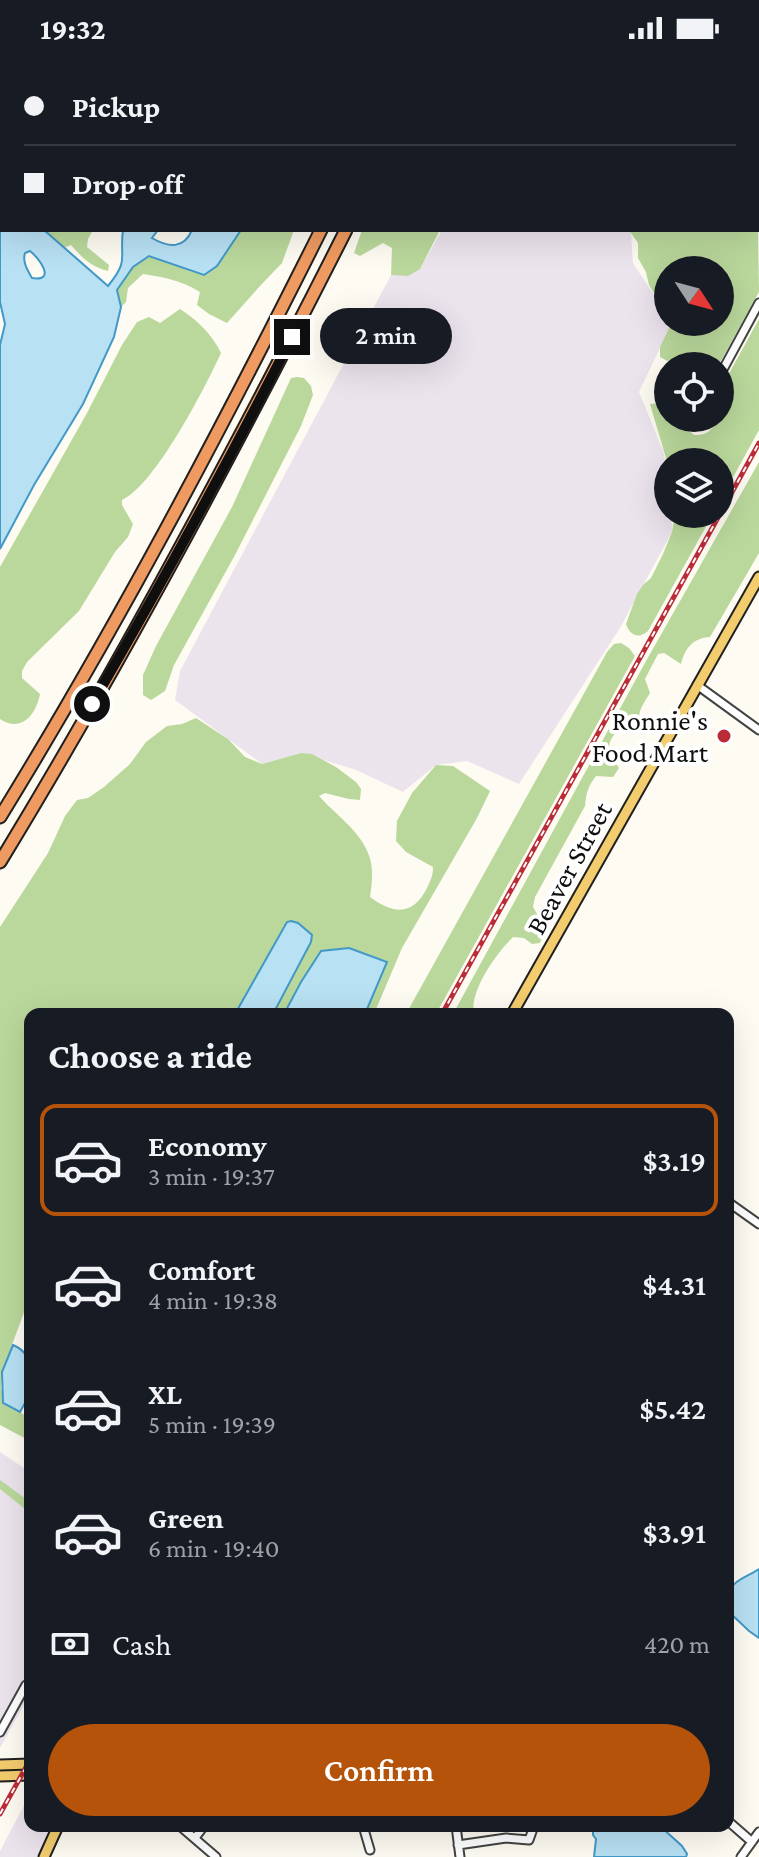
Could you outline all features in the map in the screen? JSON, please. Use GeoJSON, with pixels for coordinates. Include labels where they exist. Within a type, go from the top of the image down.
{"type":"FeatureCollection","features":[{"type":"Feature","properties":{"kind":"highway"},"geometry":{"type":"LineString","coordinates":[[0,817],[187,492],[320,232]]}},
{"type":"Feature","properties":{"kind":"highway"},"geometry":{"type":"LineString","coordinates":[[0,862],[156,593],[345,232]]}},
{"type":"Feature","properties":{"kind":"main road","name":"Beaver Street"},"geometry":{"type":"LineString","coordinates":[[515,1008],[759,577]]}},
{"type":"Feature","properties":{"kind":"main road"},"geometry":{"type":"LineString","coordinates":[[0,1765],[24,1771]]}},
{"type":"Feature","properties":{"kind":"main road"},"geometry":{"type":"LineString","coordinates":[[0,1776],[24,1773]]}},
{"type":"Feature","properties":{"kind":"main road"},"geometry":{"type":"LineString","coordinates":[[44,1857],[55,1832]]}},
{"type":"Feature","properties":{"kind":"street"},"geometry":{"type":"LineString","coordinates":[[732,352],[759,303]]}},
{"type":"Feature","properties":{"kind":"street"},"geometry":{"type":"LineString","coordinates":[[697,685],[759,730]]}},
{"type":"Feature","properties":{"kind":"street"},"geometry":{"type":"LineString","coordinates":[[734,1206],[759,1224]]}},
{"type":"Feature","properties":{"kind":"street"},"geometry":{"type":"LineString","coordinates":[[0,1732],[24,1689]]}},
{"type":"Feature","properties":{"kind":"street"},"geometry":{"type":"LineString","coordinates":[[734,1826],[752,1842]]}},
{"type":"Feature","properties":{"kind":"street"},"geometry":{"type":"LineString","coordinates":[[188,1832],[216,1857]]}},
{"type":"Feature","properties":{"kind":"street"},"geometry":{"type":"LineString","coordinates":[[195,1838],[200,1832]]}},
{"type":"Feature","properties":{"kind":"street"},"geometry":{"type":"LineString","coordinates":[[365,1832],[370,1850]]}},
{"type":"Feature","properties":{"kind":"street"},"geometry":{"type":"LineString","coordinates":[[457,1832],[460,1857]]}},
{"type":"Feature","properties":{"kind":"street"},"geometry":{"type":"LineString","coordinates":[[458,1845],[506,1838],[529,1840],[532,1832]]}},
{"type":"Feature","properties":{"kind":"street"},"geometry":{"type":"LineString","coordinates":[[741,1857],[759,1832]]}},
{"type":"Feature","properties":{"kind":"shaded area"},"geometry":{"type":"Polygon","coordinates":[[[441,232],[629,232],[633,263],[654,295],[654,336],[666,336],[658,352],[654,352],[654,361],[639,392],[662,448],[654,448],[654,528],[672,528],[672,532],[620,628],[519,784],[467,761],[436,765],[403,792],[356,770],[301,753],[262,764],[175,700],[180,671],[391,275],[420,269],[441,232]]]}},
{"type":"Feature","properties":{"kind":"shaded area"},"geometry":{"type":"Polygon","coordinates":[[[0,1452],[24,1468],[24,1705],[0,1748],[0,1452]]]}},
{"type":"Feature","properties":{"kind":"shaded area"},"geometry":{"type":"Polygon","coordinates":[[[24,1805],[24,1832],[47,1832],[37,1857],[0,1857],[0,1851],[24,1805]]]}},
{"type":"Feature","properties":{"kind":"green space"},"geometry":{"type":"Polygon","coordinates":[[[46,232],[92,232],[87,247],[109,265],[108,271],[88,261],[71,245],[64,248],[46,232]]]}},
{"type":"Feature","properties":{"kind":"green space"},"geometry":{"type":"Polygon","coordinates":[[[240,232],[293,232],[282,263],[227,323],[197,305],[200,292],[173,280],[143,274],[128,288],[126,302],[121,307],[117,290],[131,268],[149,256],[192,272],[217,266],[240,232]]]}},
{"type":"Feature","properties":{"kind":"green space"},"geometry":{"type":"Polygon","coordinates":[[[361,232],[439,232],[420,269],[408,276],[391,275],[392,248],[383,243],[360,256],[354,253],[361,232]]]}},
{"type":"Feature","properties":{"kind":"green space"},"geometry":{"type":"Polygon","coordinates":[[[629,232],[758,232],[759,292],[726,352],[660,352],[660,347],[665,336],[734,336],[734,256],[654,256],[654,293],[638,258],[638,243],[629,232]]]}},
{"type":"Feature","properties":{"kind":"green space"},"geometry":{"type":"Polygon","coordinates":[[[180,309],[204,328],[221,353],[164,456],[135,491],[122,500],[133,524],[128,537],[115,552],[79,611],[27,662],[22,671],[22,678],[40,694],[35,709],[21,723],[8,723],[0,719],[0,567],[137,322],[149,317],[160,323],[180,309]]]}},
{"type":"Feature","properties":{"kind":"green space"},"geometry":{"type":"Polygon","coordinates":[[[759,319],[759,430],[734,476],[734,448],[663,448],[658,432],[690,432],[694,435],[734,432],[734,365],[759,319]]]}},
{"type":"Feature","properties":{"kind":"green space"},"geometry":{"type":"Polygon","coordinates":[[[291,378],[304,378],[311,386],[313,395],[301,426],[174,665],[165,691],[151,700],[143,695],[143,675],[156,646],[232,507],[291,378]]]}},
{"type":"Feature","properties":{"kind":"green space"},"geometry":{"type":"Polygon","coordinates":[[[759,462],[759,553],[710,637],[699,639],[691,645],[681,664],[664,653],[658,654],[645,679],[650,693],[640,713],[641,726],[623,725],[613,736],[609,746],[619,768],[613,777],[596,776],[593,780],[585,806],[535,897],[533,907],[546,929],[540,943],[532,944],[524,938],[513,937],[492,962],[480,984],[474,1008],[456,1008],[722,528],[734,528],[734,506],[759,462]]]}},
{"type":"Feature","properties":{"kind":"green space"},"geometry":{"type":"Polygon","coordinates":[[[673,528],[705,528],[648,631],[635,635],[626,624],[637,594],[651,578],[673,528]]]}},
{"type":"Feature","properties":{"kind":"green space"},"geometry":{"type":"Polygon","coordinates":[[[621,643],[635,656],[439,1008],[409,1008],[607,652],[614,644],[621,643]]]}},
{"type":"Feature","properties":{"kind":"green space"},"geometry":{"type":"Polygon","coordinates":[[[196,718],[228,739],[245,757],[262,764],[301,753],[312,754],[356,782],[361,789],[360,800],[325,793],[319,796],[364,845],[372,869],[370,897],[395,909],[403,910],[416,903],[433,872],[433,867],[406,852],[396,841],[397,821],[412,793],[436,765],[453,766],[490,791],[402,948],[377,1008],[367,1008],[371,999],[349,948],[320,951],[287,1008],[276,1008],[311,942],[311,935],[291,921],[287,922],[238,1008],[24,1008],[24,1312],[2,1372],[1,1389],[11,1408],[24,1415],[24,1438],[0,1425],[0,927],[48,853],[65,816],[77,800],[88,798],[104,787],[130,764],[146,742],[167,726],[196,718]]]}},
{"type":"Feature","properties":{"kind":"green space"},"geometry":{"type":"Polygon","coordinates":[[[0,1480],[24,1498],[24,1508],[0,1489],[0,1480]]]}},
{"type":"Feature","properties":{"kind":"water"},"geometry":{"type":"Polygon","coordinates":[[[0,232],[46,232],[108,286],[121,264],[123,232],[156,232],[152,238],[175,245],[185,241],[191,232],[240,232],[217,266],[204,275],[149,256],[133,267],[117,290],[121,307],[114,337],[83,404],[0,549],[0,345],[5,324],[0,302],[0,232]],[[30,251],[25,253],[25,263],[32,278],[44,276],[41,264],[30,251]]]}},
{"type":"Feature","properties":{"kind":"water"},"geometry":{"type":"Polygon","coordinates":[[[287,922],[298,923],[312,935],[276,1008],[238,1008],[287,922]]]}},
{"type":"Feature","properties":{"kind":"water"},"geometry":{"type":"Polygon","coordinates":[[[349,948],[387,962],[368,1008],[287,1008],[321,951],[349,948]]]}},
{"type":"Feature","properties":{"kind":"water"},"geometry":{"type":"Polygon","coordinates":[[[13,1345],[24,1354],[24,1404],[20,1412],[3,1403],[2,1372],[13,1345]]]}},
{"type":"Feature","properties":{"kind":"water"},"geometry":{"type":"Polygon","coordinates":[[[759,1569],[759,1638],[734,1617],[734,1584],[759,1569]]]}},
{"type":"Feature","properties":{"kind":"water"},"geometry":{"type":"Polygon","coordinates":[[[593,1832],[667,1832],[687,1854],[686,1857],[594,1857],[596,1839],[593,1832]]]}},
{"type":"Feature","properties":{"kind":"railway"},"geometry":{"type":"LineString","coordinates":[[734,489],[759,443]]}},
{"type":"Feature","properties":{"kind":"railway"},"geometry":{"type":"LineString","coordinates":[[445,1008],[712,528]]}},
{"type":"Feature","properties":{"kind":"railway"},"geometry":{"type":"LineString","coordinates":[[0,1814],[24,1771]]}},
{"type":"Feature","properties":{"kind":"place","name":"Ronnie's Food Mart"},"geometry":{"type":"Point","coordinates":[724,736]}},
{"type":"Feature","properties":{"kind":"route"},"geometry":{"type":"LineString","coordinates":[[92,704],[156,593],[292,337]]}}]}
